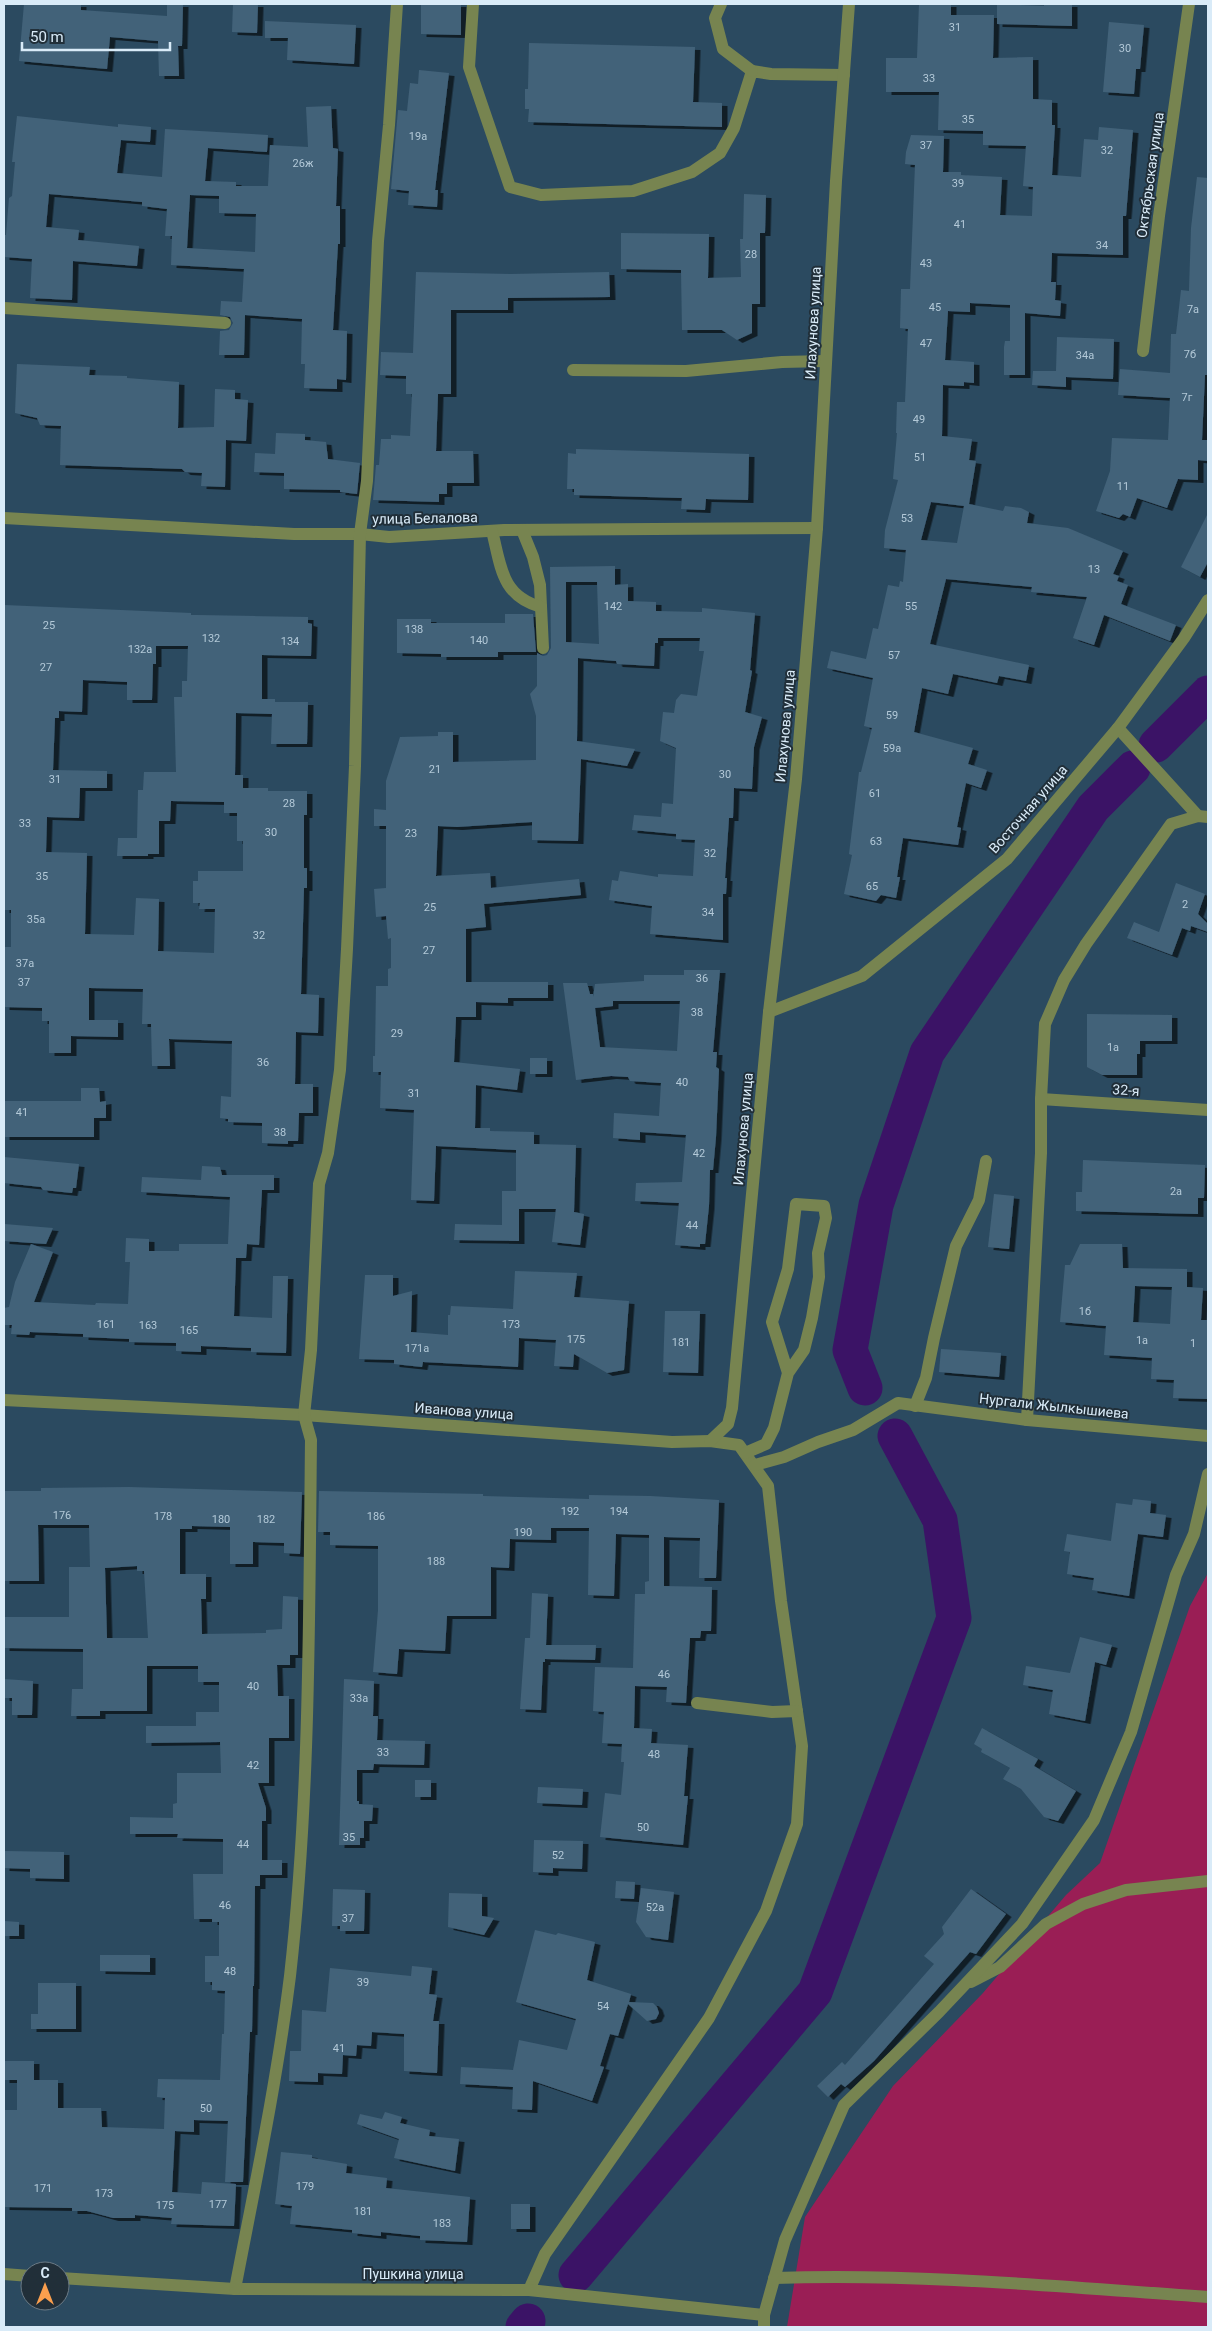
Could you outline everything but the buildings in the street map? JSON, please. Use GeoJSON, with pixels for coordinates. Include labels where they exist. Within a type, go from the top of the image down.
{"type":"FeatureCollection","features":[{"type":"Feature","properties":{"kind":"street"},"geometry":{"type":"LineString","coordinates":[[235,2289],[290,1977],[301,1852],[308,1707],[311,1440],[304,1415],[311,1350],[319,1184],[328,1153],[340,1070],[354,803],[360,534],[367,481],[378,241],[389,125],[397,4]]}},
{"type":"Feature","properties":{"kind":"street"},"geometry":{"type":"LineString","coordinates":[[473,4],[470,67],[493,142],[510,187],[541,195],[633,191],[692,172],[720,153],[734,128],[752,72]]}},
{"type":"Feature","properties":{"kind":"street"},"geometry":{"type":"LineString","coordinates":[[721,4],[715,18],[723,49],[752,72],[844,75]]}},
{"type":"Feature","properties":{"kind":"street","name":"Илахунова улица"},"geometry":{"type":"LineString","coordinates":[[710,1441],[728,1424],[732,1408],[769,1012],[796,779],[817,528],[849,4]]}},
{"type":"Feature","properties":{"kind":"street","name":"Октябрьская улица"},"geometry":{"type":"LineString","coordinates":[[1143,351],[1159,216],[1189,4]]}},
{"type":"Feature","properties":{"kind":"street"},"geometry":{"type":"LineString","coordinates":[[4,308],[225,323]]}},
{"type":"Feature","properties":{"kind":"street"},"geometry":{"type":"LineString","coordinates":[[573,370],[686,371],[782,362],[826,361]]}},
{"type":"Feature","properties":{"kind":"street","name":"улица Белалова"},"geometry":{"type":"LineString","coordinates":[[4,518],[294,534],[360,534],[389,537],[522,530],[817,528]]}},
{"type":"Feature","properties":{"kind":"street"},"geometry":{"type":"LineString","coordinates":[[522,530],[533,557],[540,585],[543,648]]}},
{"type":"Feature","properties":{"kind":"street"},"geometry":{"type":"LineString","coordinates":[[492,531],[500,565],[509,589],[528,603],[541,607]]}},
{"type":"Feature","properties":{"kind":"street","name":"Восточная улица"},"geometry":{"type":"LineString","coordinates":[[769,1012],[862,976],[1007,859],[1118,728],[1184,638],[1208,600]]}},
{"type":"Feature","properties":{"kind":"street"},"geometry":{"type":"LineString","coordinates":[[1118,728],[1203,817]]}},
{"type":"Feature","properties":{"kind":"street"},"geometry":{"type":"LineString","coordinates":[[1027,1420],[1046,1024],[1064,980],[1086,944],[1171,824],[1203,817]]}},
{"type":"Feature","properties":{"kind":"street","name":"32-я"},"geometry":{"type":"LineString","coordinates":[[1041,1099],[1208,1110]]}},
{"type":"Feature","properties":{"kind":"street"},"geometry":{"type":"LineString","coordinates":[[915,1406],[926,1378],[956,1246],[979,1200],[986,1161]]}},
{"type":"Feature","properties":{"kind":"street"},"geometry":{"type":"LineString","coordinates":[[745,1453],[766,1444],[774,1428],[788,1373],[804,1350],[819,1277],[818,1253],[826,1218],[824,1206],[796,1204],[788,1268],[772,1322],[788,1373]]}},
{"type":"Feature","properties":{"kind":"street","name":"Иванова улица"},"geometry":{"type":"LineString","coordinates":[[4,1400],[304,1415],[672,1442],[710,1441],[738,1445],[755,1465],[768,1486],[781,1601],[802,1746],[797,1824],[766,1911],[709,2018],[545,2254],[529,2290]]}},
{"type":"Feature","properties":{"kind":"street","name":"Нургали Жылкышиева"},"geometry":{"type":"LineString","coordinates":[[755,1465],[784,1457],[818,1442],[853,1430],[898,1403],[1027,1420],[1208,1436]]}},
{"type":"Feature","properties":{"kind":"street"},"geometry":{"type":"LineString","coordinates":[[764,2321],[785,2240],[844,2105],[1022,1924],[1094,1820],[1130,1732],[1176,1575],[1194,1534],[1208,1474]]}},
{"type":"Feature","properties":{"kind":"street"},"geometry":{"type":"LineString","coordinates":[[697,1704],[772,1712],[797,1711]]}},
{"type":"Feature","properties":{"kind":"street"},"geometry":{"type":"LineString","coordinates":[[962,1987],[1000,1967],[1046,1924],[1083,1904],[1126,1890],[1208,1881]]}},
{"type":"Feature","properties":{"kind":"street"},"geometry":{"type":"LineString","coordinates":[[4,2274],[20,2275]]}},
{"type":"Feature","properties":{"kind":"street"},"geometry":{"type":"LineString","coordinates":[[774,2278],[817,2276],[989,2282],[1208,2297]]}},
{"type":"Feature","properties":{"kind":"street","name":"Пушкина улица"},"geometry":{"type":"LineString","coordinates":[[70,2279],[235,2289],[529,2290],[764,2321]]}},
{"type":"Feature","properties":{"kind":"shaded area"},"geometry":{"type":"Polygon","coordinates":[[[1208,1573],[1208,2327],[787,2327],[805,2217],[893,2086],[983,1993],[1066,1895],[1100,1863],[1190,1606],[1208,1573]]]}},
{"type":"Feature","properties":{"kind":"waterway"},"geometry":{"type":"LineString","coordinates":[[1156,745],[1208,693]]}},
{"type":"Feature","properties":{"kind":"waterway"},"geometry":{"type":"LineString","coordinates":[[865,1388],[850,1350],[876,1205],[927,1053],[1093,808],[1133,768]]}},
{"type":"Feature","properties":{"kind":"waterway"},"geometry":{"type":"LineString","coordinates":[[576,2275],[815,1992],[954,1618],[940,1520],[895,1436]]}},
{"type":"Feature","properties":{"kind":"waterway"},"geometry":{"type":"LineString","coordinates":[[523,2327],[528,2321]]}}]}
